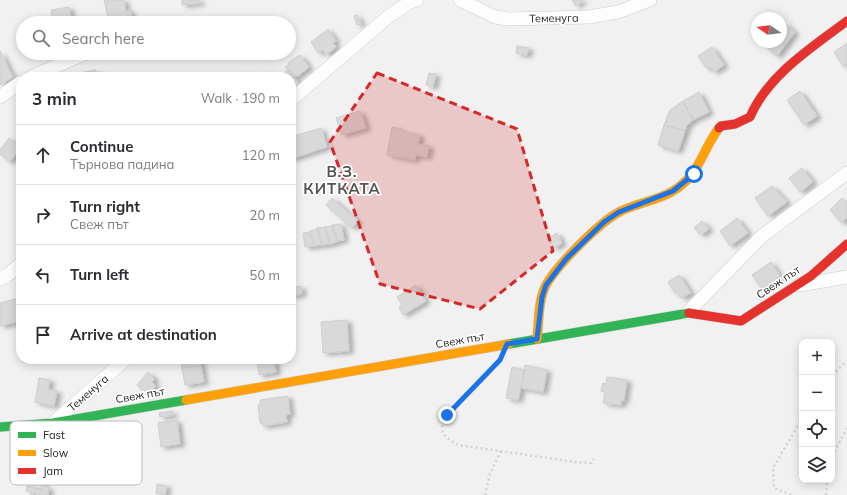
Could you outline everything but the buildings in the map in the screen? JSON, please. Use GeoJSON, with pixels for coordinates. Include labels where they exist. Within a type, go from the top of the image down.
{"type":"FeatureCollection","features":[{"type":"Feature","properties":{"kind":"street"},"geometry":{"type":"LineString","coordinates":[[296,96],[389,16],[410,2],[417,0]]}},
{"type":"Feature","properties":{"kind":"street","name":"Теменуга"},"geometry":{"type":"LineString","coordinates":[[460,0],[494,17],[508,19],[589,17],[618,12],[650,0]]}},
{"type":"Feature","properties":{"kind":"street"},"geometry":{"type":"LineString","coordinates":[[537,339],[542,297],[546,285],[566,259],[604,222],[619,212],[673,191],[694,174],[713,136],[721,126],[735,124],[750,117],[757,101],[766,90],[802,55],[847,21]]}},
{"type":"Feature","properties":{"kind":"street"},"geometry":{"type":"LineString","coordinates":[[42,72],[70,60]]}},
{"type":"Feature","properties":{"kind":"street"},"geometry":{"type":"LineString","coordinates":[[0,97],[16,86]]}},
{"type":"Feature","properties":{"kind":"street"},"geometry":{"type":"LineString","coordinates":[[687,313],[762,236],[847,173]]}},
{"type":"Feature","properties":{"kind":"street","name":"Свеж път"},"geometry":{"type":"LineString","coordinates":[[64,421],[687,313],[741,322],[838,254],[847,244]]}},
{"type":"Feature","properties":{"kind":"street"},"geometry":{"type":"LineString","coordinates":[[0,279],[16,268]]}},
{"type":"Feature","properties":{"kind":"street"},"geometry":{"type":"LineString","coordinates":[[794,286],[847,277]]}},
{"type":"Feature","properties":{"kind":"street","name":"Теменуга"},"geometry":{"type":"LineString","coordinates":[[55,421],[120,364]]}},
{"type":"Feature","properties":{"kind":"street"},"geometry":{"type":"LineString","coordinates":[[0,427],[10,426]]}},
{"type":"Feature","properties":{"kind":"path"},"geometry":{"type":"LineString","coordinates":[[507,344],[500,360],[441,423],[441,430],[445,436],[458,445],[575,462],[591,462],[594,459]]}},
{"type":"Feature","properties":{"kind":"path"},"geometry":{"type":"LineString","coordinates":[[835,372],[847,361]]}},
{"type":"Feature","properties":{"kind":"path"},"geometry":{"type":"LineString","coordinates":[[791,495],[774,488],[773,468],[799,424]]}},
{"type":"Feature","properties":{"kind":"path"},"geometry":{"type":"LineString","coordinates":[[835,450],[847,428]]}},
{"type":"Feature","properties":{"kind":"path"},"geometry":{"type":"LineString","coordinates":[[485,495],[490,474],[501,451]]}},
{"type":"Feature","properties":{"kind":"path"},"geometry":{"type":"LineString","coordinates":[[826,495],[827,483]]}},
{"type":"Feature","properties":{"kind":"highlighted area"},"geometry":{"type":"Polygon","coordinates":[[[377,73],[517,129],[553,251],[480,309],[380,284],[330,142],[377,73]]]}},
{"type":"Feature","properties":{"kind":"traffic: fast"},"geometry":{"type":"LineString","coordinates":[[509,344],[689,313]]}},
{"type":"Feature","properties":{"kind":"traffic: fast"},"geometry":{"type":"LineString","coordinates":[[65,421],[186,400]]}},
{"type":"Feature","properties":{"kind":"traffic: fast"},"geometry":{"type":"LineString","coordinates":[[0,427],[10,426]]}},
{"type":"Feature","properties":{"kind":"traffic: slow"},"geometry":{"type":"LineString","coordinates":[[537,339],[540,304],[543,291],[559,267],[590,235],[611,217],[632,206],[667,194],[682,185],[695,170],[713,136],[719,128]]}},
{"type":"Feature","properties":{"kind":"traffic: slow"},"geometry":{"type":"LineString","coordinates":[[186,400],[509,344]]}},
{"type":"Feature","properties":{"kind":"traffic: jam"},"geometry":{"type":"LineString","coordinates":[[719,128],[721,126],[735,124],[750,117],[758,102],[779,75],[805,52],[847,21]]}},
{"type":"Feature","properties":{"kind":"traffic: jam"},"geometry":{"type":"LineString","coordinates":[[689,313],[741,321],[811,276],[847,244]]}},
{"type":"Feature","properties":{"kind":"district","name":"В.З. КИТКАТА"},"geometry":{"type":"Point","coordinates":[342,180]}},
{"type":"Feature","properties":{"kind":"route"},"geometry":{"type":"LineString","coordinates":[[447,415],[500,360],[507,344],[537,339],[542,297],[546,285],[566,259],[604,222],[619,212],[673,191],[694,174]]}}]}
